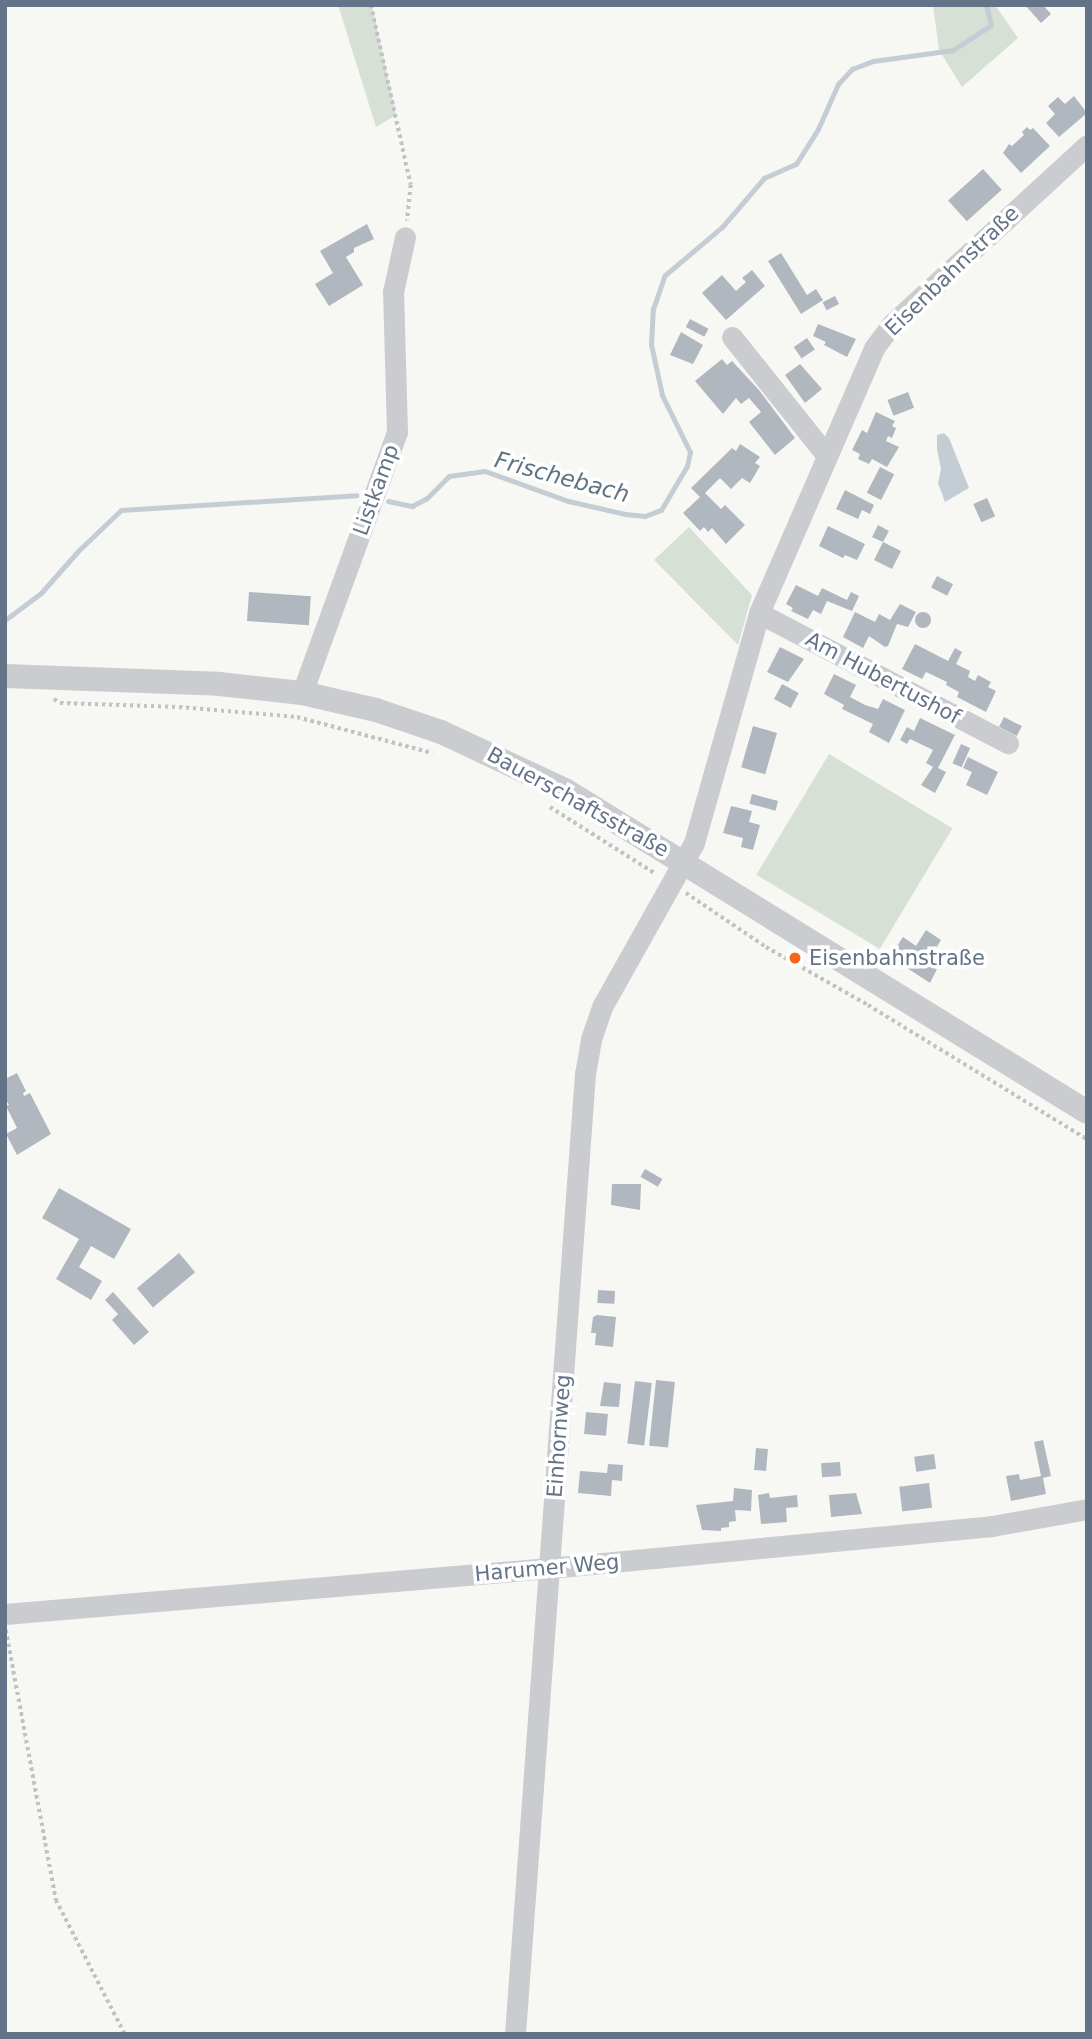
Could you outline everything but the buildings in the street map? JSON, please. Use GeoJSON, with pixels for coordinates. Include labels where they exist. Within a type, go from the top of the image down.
{"type":"FeatureCollection","features":[{"type":"Feature","properties":{"kind":"street","name":"Eisenbahnstraße"},"geometry":{"type":"LineString","coordinates":[[686,863],[759,613],[874,348],[893,323],[1087,145]]}},
{"type":"Feature","properties":{"kind":"street","name":"Listkamp"},"geometry":{"type":"LineString","coordinates":[[302,693],[397,432],[393,292],[405,237]]}},
{"type":"Feature","properties":{"kind":"street"},"geometry":{"type":"LineString","coordinates":[[732,337],[827,456]]}},
{"type":"Feature","properties":{"kind":"street","name":"Am Hubertushof"},"geometry":{"type":"LineString","coordinates":[[759,613],[1007,743]]}},
{"type":"Feature","properties":{"kind":"street","name":"Bauerschaftsstraße"},"geometry":{"type":"LineString","coordinates":[[5,676],[219,684],[302,693],[376,710],[441,732],[513,763],[686,863],[1087,1112]]}},
{"type":"Feature","properties":{"kind":"street","name":"Einhornweg"},"geometry":{"type":"LineString","coordinates":[[514,2034],[585,1074],[591,1039],[603,1005],[686,863]]}},
{"type":"Feature","properties":{"kind":"street","name":"Harumer Weg"},"geometry":{"type":"LineString","coordinates":[[5,1614],[549,1568],[992,1525],[1087,1509]]}},
{"type":"Feature","properties":{"kind":"path"},"geometry":{"type":"LineString","coordinates":[[371,5],[411,185],[405,237]]}},
{"type":"Feature","properties":{"kind":"path"},"geometry":{"type":"LineString","coordinates":[[49,697],[60,703],[179,707],[297,717],[433,753]]}},
{"type":"Feature","properties":{"kind":"path"},"geometry":{"type":"LineString","coordinates":[[548,807],[766,947],[868,1005],[1087,1139]]}},
{"type":"Feature","properties":{"kind":"path"},"geometry":{"type":"LineString","coordinates":[[5,1625],[56,1900],[125,2034]]}},
{"type":"Feature","properties":{"kind":"shaded area"},"geometry":{"type":"Polygon","coordinates":[[[338,5],[372,5],[396,115],[376,127],[338,5]]]}},
{"type":"Feature","properties":{"kind":"shaded area"},"geometry":{"type":"Polygon","coordinates":[[[933,5],[995,5],[1018,38],[962,87],[939,50],[933,5]]]}},
{"type":"Feature","properties":{"kind":"shaded area"},"geometry":{"type":"Polygon","coordinates":[[[944,433],[949,438],[969,488],[945,502],[938,483],[941,469],[937,449],[937,435],[944,433]]]}},
{"type":"Feature","properties":{"kind":"shaded area"},"geometry":{"type":"Polygon","coordinates":[[[689,527],[752,595],[738,645],[654,560],[689,527]]]}},
{"type":"Feature","properties":{"kind":"shaded area"},"geometry":{"type":"Polygon","coordinates":[[[829,754],[952,828],[880,949],[756,875],[829,754]]]}},
{"type":"Feature","properties":{"kind":"waterway","name":"Frischebach"},"geometry":{"type":"LineString","coordinates":[[388,501],[412,506],[427,498],[449,476],[485,471],[568,501],[625,514],[645,516],[661,510],[687,466],[690,452],[662,395],[651,344],[653,309],[665,275],[722,227],[764,178],[796,164],[818,129],[838,84],[852,69],[873,61],[953,50],[991,25],[986,5]]}},
{"type":"Feature","properties":{"kind":"waterway","name":"Frischebach"},"geometry":{"type":"LineString","coordinates":[[5,620],[41,593],[78,551],[121,510],[357,495]]}},
{"type":"Feature","properties":{"kind":"place","name":"Eisenbahnstraße"},"geometry":{"type":"Point","coordinates":[795,958]}}]}
